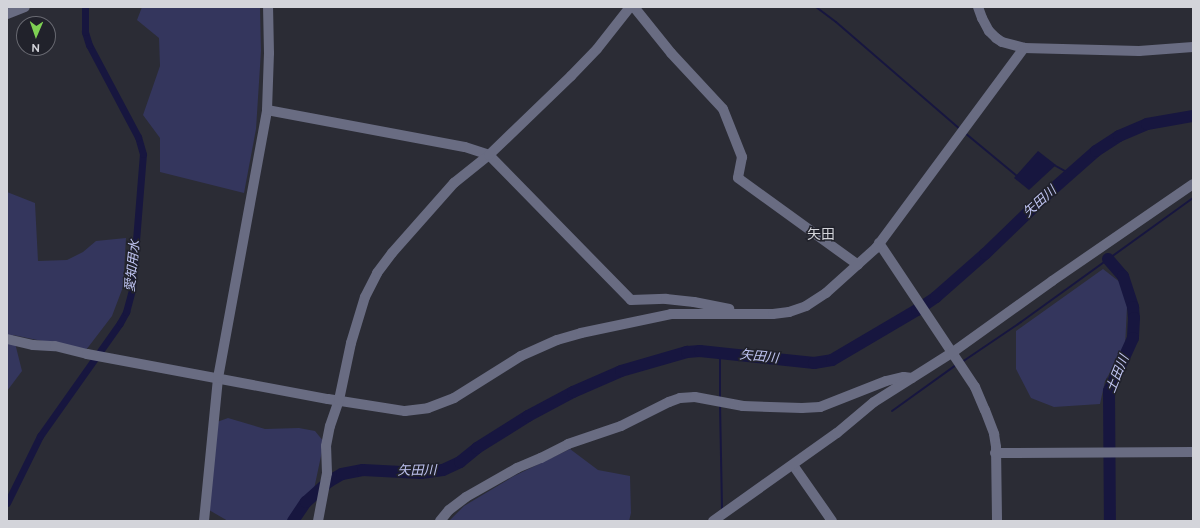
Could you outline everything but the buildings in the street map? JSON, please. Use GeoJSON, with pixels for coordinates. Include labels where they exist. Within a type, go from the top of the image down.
{"type":"FeatureCollection","features":[{"type":"Feature","properties":{"kind":"street"},"geometry":{"type":"LineString","coordinates":[[7,14],[25,7]]}},
{"type":"Feature","properties":{"kind":"street"},"geometry":{"type":"LineString","coordinates":[[204,521],[218,378],[267,110],[269,53],[268,7]]}},
{"type":"Feature","properties":{"kind":"street"},"geometry":{"type":"LineString","coordinates":[[318,521],[327,473],[326,446],[339,400],[351,343],[365,297],[377,273],[392,253],[454,183],[489,155],[598,49],[630,7]]}},
{"type":"Feature","properties":{"kind":"street"},"geometry":{"type":"LineString","coordinates":[[634,7],[671,53],[723,109],[742,157],[738,178],[858,265]]}},
{"type":"Feature","properties":{"kind":"street"},"geometry":{"type":"LineString","coordinates":[[978,7],[989,31],[996,38],[1002,42],[1024,48],[1139,51],[1193,47]]}},
{"type":"Feature","properties":{"kind":"street"},"geometry":{"type":"LineString","coordinates":[[7,340],[33,345],[55,346],[107,358],[398,410],[428,408],[454,398],[521,356],[557,340],[648,318],[691,313],[773,314],[789,312],[806,306],[826,293],[858,265],[879,243],[1024,48]]}},
{"type":"Feature","properties":{"kind":"street"},"geometry":{"type":"LineString","coordinates":[[267,110],[465,146],[489,155],[631,300],[666,299],[694,302],[732,309],[734,314]]}},
{"type":"Feature","properties":{"kind":"street"},"geometry":{"type":"LineString","coordinates":[[713,521],[837,433],[874,402],[952,352],[1193,184]]}},
{"type":"Feature","properties":{"kind":"street"},"geometry":{"type":"LineString","coordinates":[[879,243],[975,387],[985,410],[994,434],[998,521]]}},
{"type":"Feature","properties":{"kind":"street"},"geometry":{"type":"LineString","coordinates":[[440,521],[466,496],[517,468],[568,444],[621,426],[668,402],[680,398],[695,397],[743,406],[802,408],[820,407],[886,381],[904,377],[912,378]]}},
{"type":"Feature","properties":{"kind":"street"},"geometry":{"type":"LineString","coordinates":[[995,453],[1193,452]]}},
{"type":"Feature","properties":{"kind":"street"},"geometry":{"type":"LineString","coordinates":[[793,465],[832,521]]}},
{"type":"Feature","properties":{"kind":"shaded area"},"geometry":{"type":"Polygon","coordinates":[[[142,7],[260,7],[261,51],[256,129],[244,193],[160,172],[160,138],[143,115],[160,66],[159,38],[137,20],[142,7]]]}},
{"type":"Feature","properties":{"kind":"shaded area"},"geometry":{"type":"Polygon","coordinates":[[[1038,151],[1056,165],[1029,190],[1014,178],[1038,151]]]}},
{"type":"Feature","properties":{"kind":"shaded area"},"geometry":{"type":"Polygon","coordinates":[[[7,192],[35,203],[38,261],[67,260],[83,252],[96,241],[126,238],[123,287],[112,316],[86,350],[13,335],[22,371],[7,391],[7,192]]]}},
{"type":"Feature","properties":{"kind":"shaded area"},"geometry":{"type":"Polygon","coordinates":[[[1103,269],[1121,283],[1127,306],[1125,347],[1105,381],[1100,404],[1054,407],[1031,398],[1016,369],[1016,331],[1103,269]]]}},
{"type":"Feature","properties":{"kind":"shaded area"},"geometry":{"type":"Polygon","coordinates":[[[228,418],[265,429],[299,428],[315,431],[324,442],[314,489],[295,511],[289,521],[228,521],[209,510],[217,422],[228,418]]]}},
{"type":"Feature","properties":{"kind":"shaded area"},"geometry":{"type":"Polygon","coordinates":[[[570,449],[598,470],[630,476],[631,513],[629,521],[449,521],[464,506],[514,476],[570,449]]]}},
{"type":"Feature","properties":{"kind":"waterway","name":"愛知用水"},"geometry":{"type":"LineString","coordinates":[[7,503],[40,436],[120,323],[126,312],[132,290],[143,154],[138,137],[89,45],[85,32],[85,7]]}},
{"type":"Feature","properties":{"kind":"waterway"},"geometry":{"type":"LineString","coordinates":[[816,7],[836,22],[960,129]]}},
{"type":"Feature","properties":{"kind":"waterway","name":"矢田川"},"geometry":{"type":"LineString","coordinates":[[293,521],[306,502],[328,482],[342,474],[363,470],[421,473],[443,470],[460,462],[477,448],[528,416],[573,392],[621,371],[687,352],[700,351],[814,363],[832,360],[917,310],[936,297],[985,254],[1045,196],[1096,151],[1119,136],[1147,124],[1193,116]]}},
{"type":"Feature","properties":{"kind":"waterway"},"geometry":{"type":"LineString","coordinates":[[965,133],[1017,176]]}},
{"type":"Feature","properties":{"kind":"waterway"},"geometry":{"type":"LineString","coordinates":[[1054,165],[1070,174]]}},
{"type":"Feature","properties":{"kind":"waterway"},"geometry":{"type":"LineString","coordinates":[[962,362],[1021,322],[1193,198]]}},
{"type":"Feature","properties":{"kind":"waterway","name":"土田川"},"geometry":{"type":"LineString","coordinates":[[1108,259],[1123,276],[1133,307],[1134,318],[1133,338],[1109,391],[1110,521]]}},
{"type":"Feature","properties":{"kind":"waterway"},"geometry":{"type":"LineString","coordinates":[[720,352],[720,398]]}},
{"type":"Feature","properties":{"kind":"waterway"},"geometry":{"type":"LineString","coordinates":[[892,411],[956,365]]}},
{"type":"Feature","properties":{"kind":"waterway"},"geometry":{"type":"LineString","coordinates":[[720,404],[722,510]]}},
{"type":"Feature","properties":{"kind":"district","name":"矢田"},"geometry":{"type":"Point","coordinates":[821,234]}}]}
